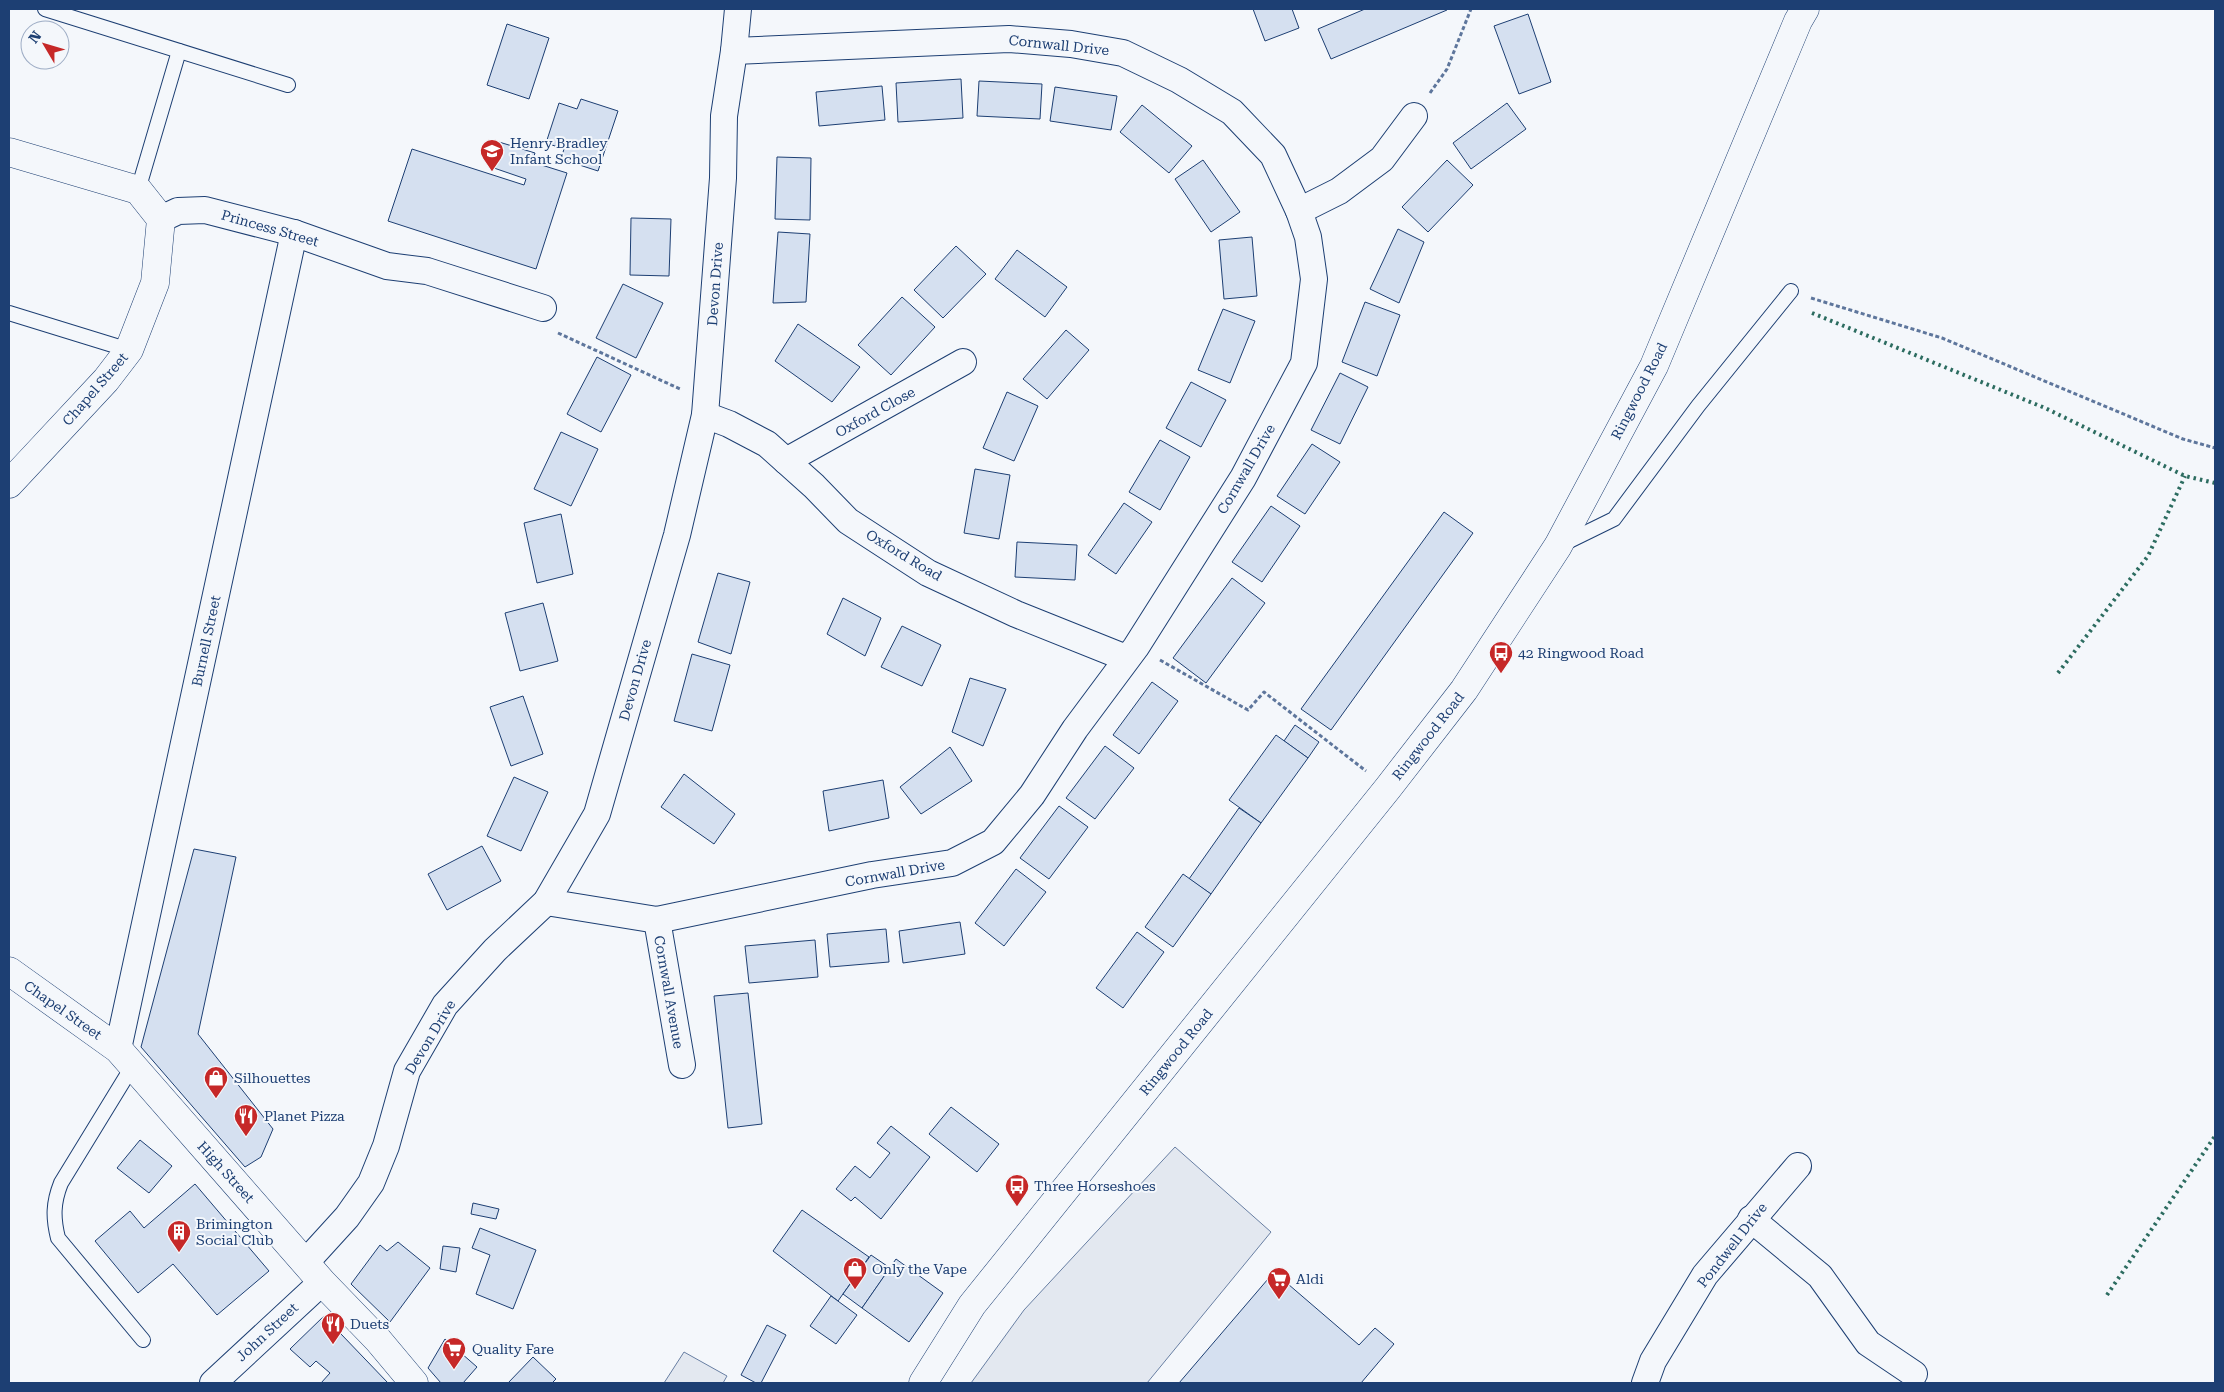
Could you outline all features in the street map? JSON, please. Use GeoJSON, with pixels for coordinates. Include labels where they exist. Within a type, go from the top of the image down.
{"type":"FeatureCollection","features":[{"type":"Feature","properties":{"kind":"main road","name":"Ringwood Road"},"geometry":{"type":"LineString","coordinates":[[923,1383],[972,1305],[1388,788],[1464,690],[1558,546],[1654,366],[1794,30],[1805,9]]}},
{"type":"Feature","properties":{"kind":"main road"},"geometry":{"type":"LineString","coordinates":[[9,152],[138,190],[161,219]]}},
{"type":"Feature","properties":{"kind":"main road","name":"Chapel Street"},"geometry":{"type":"LineString","coordinates":[[9,484],[106,380],[129,350],[155,283],[161,219]]}},
{"type":"Feature","properties":{"kind":"main road","name":"Chapel Street"},"geometry":{"type":"LineString","coordinates":[[9,972],[125,1058]]}},
{"type":"Feature","properties":{"kind":"main road","name":"High Street"},"geometry":{"type":"LineString","coordinates":[[125,1058],[314,1272],[378,1340],[414,1383]]}},
{"type":"Feature","properties":{"kind":"street","name":"Devon Drive"},"geometry":{"type":"LineString","coordinates":[[314,1272],[347,1217],[371,1183],[386,1146],[407,1071],[445,1005],[495,950],[546,902],[597,814],[676,535],[706,409],[723,178],[724,116],[738,9]]}},
{"type":"Feature","properties":{"kind":"street","name":"Cornwall Drive"},"geometry":{"type":"LineString","coordinates":[[546,902],[657,920],[872,875],[952,863],[993,842],[1032,795],[1075,729],[1131,652],[1243,478],[1304,363],[1314,279],[1308,237],[1299,210],[1273,155],[1232,112],[1178,80],[1123,53],[1071,44],[1009,39],[734,51]]}},
{"type":"Feature","properties":{"kind":"street"},"geometry":{"type":"LineString","coordinates":[[1299,210],[1339,191],[1382,159],[1414,116]]}},
{"type":"Feature","properties":{"kind":"street","name":"Princess Street"},"geometry":{"type":"LineString","coordinates":[[161,219],[178,211],[205,210],[294,233],[386,266],[427,271],[543,308]]}},
{"type":"Feature","properties":{"kind":"street","name":"Burnell Street"},"geometry":{"type":"LineString","coordinates":[[125,1058],[294,233]]}},
{"type":"Feature","properties":{"kind":"street","name":"Oxford Close"},"geometry":{"type":"LineString","coordinates":[[786,461],[963,362]]}},
{"type":"Feature","properties":{"kind":"street","name":"Oxford Road"},"geometry":{"type":"LineString","coordinates":[[706,409],[729,424],[767,444],[814,486],[848,521],[928,572],[1016,614],[1131,652]]}},
{"type":"Feature","properties":{"kind":"street","name":"Cornwall Avenue"},"geometry":{"type":"LineString","coordinates":[[657,920],[682,1065]]}},
{"type":"Feature","properties":{"kind":"street","name":"Pondwell Drive"},"geometry":{"type":"LineString","coordinates":[[1645,1383],[1653,1361],[1705,1275],[1798,1166]]}},
{"type":"Feature","properties":{"kind":"street"},"geometry":{"type":"LineString","coordinates":[[1751,1219],[1820,1276],[1868,1343],[1914,1374]]}},
{"type":"Feature","properties":{"kind":"street","name":"John Street"},"geometry":{"type":"LineString","coordinates":[[213,1383],[314,1272]]}},
{"type":"Feature","properties":{"kind":"lane"},"geometry":{"type":"LineString","coordinates":[[45,9],[288,85]]}},
{"type":"Feature","properties":{"kind":"lane"},"geometry":{"type":"LineString","coordinates":[[138,190],[179,51]]}},
{"type":"Feature","properties":{"kind":"lane"},"geometry":{"type":"LineString","coordinates":[[1558,546],[1614,519],[1698,406],[1791,292]]}},
{"type":"Feature","properties":{"kind":"lane"},"geometry":{"type":"LineString","coordinates":[[9,313],[129,350]]}},
{"type":"Feature","properties":{"kind":"lane"},"geometry":{"type":"LineString","coordinates":[[125,1058],[61,1184],[55,1199],[53,1218],[58,1238],[143,1340]]}},
{"type":"Feature","properties":{"kind":"path"},"geometry":{"type":"LineString","coordinates":[[1414,116],[1447,69],[1471,9]]}},
{"type":"Feature","properties":{"kind":"path"},"geometry":{"type":"LineString","coordinates":[[1791,292],[1942,338],[2183,439],[2215,448]]}},
{"type":"Feature","properties":{"kind":"path"},"geometry":{"type":"LineString","coordinates":[[543,308],[552,329],[706,409]]}},
{"type":"Feature","properties":{"kind":"path"},"geometry":{"type":"LineString","coordinates":[[1131,652],[1248,710],[1264,692],[1388,788]]}},
{"type":"Feature","properties":{"kind":"shaded area"},"geometry":{"type":"Polygon","coordinates":[[[1175,1147],[1271,1232],[1147,1383],[971,1383],[1024,1310],[1175,1147]]]}},
{"type":"Feature","properties":{"kind":"shaded area"},"geometry":{"type":"Polygon","coordinates":[[[684,1352],[727,1376],[723,1383],[664,1383],[684,1352]]]}},
{"type":"Feature","properties":{"kind":"building"},"geometry":{"type":"Polygon","coordinates":[[[1253,9],[1292,9],[1299,28],[1265,41],[1253,9]]]}},
{"type":"Feature","properties":{"kind":"building"},"geometry":{"type":"Polygon","coordinates":[[[1365,9],[1447,10],[1331,59],[1318,29],[1365,9]]]}},
{"type":"Feature","properties":{"kind":"building"},"geometry":{"type":"Polygon","coordinates":[[[1528,14],[1551,82],[1519,94],[1494,26],[1528,14]]]}},
{"type":"Feature","properties":{"kind":"building"},"geometry":{"type":"Polygon","coordinates":[[[507,24],[549,38],[529,99],[487,85],[507,24]]]}},
{"type":"Feature","properties":{"kind":"building"},"geometry":{"type":"Polygon","coordinates":[[[961,79],[963,118],[898,122],[896,83],[961,79]]]}},
{"type":"Feature","properties":{"kind":"building"},"geometry":{"type":"Polygon","coordinates":[[[979,81],[1042,84],[1040,119],[977,116],[979,81]]]}},
{"type":"Feature","properties":{"kind":"building"},"geometry":{"type":"Polygon","coordinates":[[[882,86],[885,120],[819,126],[816,92],[882,86]]]}},
{"type":"Feature","properties":{"kind":"building"},"geometry":{"type":"Polygon","coordinates":[[[1055,87],[1117,96],[1111,130],[1050,121],[1055,87]]]}},
{"type":"Feature","properties":{"kind":"building"},"geometry":{"type":"Polygon","coordinates":[[[581,99],[618,111],[598,171],[561,159],[564,149],[546,143],[559,103],[577,109],[581,99]]]}},
{"type":"Feature","properties":{"kind":"building"},"geometry":{"type":"Polygon","coordinates":[[[1507,103],[1526,129],[1471,169],[1453,143],[1507,103]]]}},
{"type":"Feature","properties":{"kind":"building"},"geometry":{"type":"Polygon","coordinates":[[[1142,105],[1192,146],[1169,173],[1120,132],[1142,105]]]}},
{"type":"Feature","properties":{"kind":"building"},"geometry":{"type":"Polygon","coordinates":[[[499,142],[535,153],[532,162],[567,173],[536,269],[388,221],[412,149],[524,185],[526,179],[491,167],[499,142]]]}},
{"type":"Feature","properties":{"kind":"building"},"geometry":{"type":"Polygon","coordinates":[[[777,157],[811,158],[810,220],[775,219],[777,157]]]}},
{"type":"Feature","properties":{"kind":"building"},"geometry":{"type":"Polygon","coordinates":[[[1203,160],[1240,212],[1211,232],[1175,179],[1203,160]]]}},
{"type":"Feature","properties":{"kind":"building"},"geometry":{"type":"Polygon","coordinates":[[[1447,160],[1473,185],[1428,232],[1402,207],[1447,160]]]}},
{"type":"Feature","properties":{"kind":"building"},"geometry":{"type":"Polygon","coordinates":[[[631,218],[671,219],[669,276],[630,275],[631,218]]]}},
{"type":"Feature","properties":{"kind":"building"},"geometry":{"type":"Polygon","coordinates":[[[1398,229],[1424,242],[1399,303],[1370,289],[1398,229]]]}},
{"type":"Feature","properties":{"kind":"building"},"geometry":{"type":"Polygon","coordinates":[[[778,232],[810,234],[806,302],[773,303],[778,232]]]}},
{"type":"Feature","properties":{"kind":"building"},"geometry":{"type":"Polygon","coordinates":[[[1252,237],[1257,296],[1224,299],[1219,240],[1252,237]]]}},
{"type":"Feature","properties":{"kind":"building"},"geometry":{"type":"Polygon","coordinates":[[[956,246],[986,274],[943,318],[914,290],[956,246]]]}},
{"type":"Feature","properties":{"kind":"building"},"geometry":{"type":"Polygon","coordinates":[[[1017,250],[1067,287],[1045,317],[995,279],[1017,250]]]}},
{"type":"Feature","properties":{"kind":"building"},"geometry":{"type":"Polygon","coordinates":[[[623,284],[663,303],[636,358],[596,338],[623,284]]]}},
{"type":"Feature","properties":{"kind":"building"},"geometry":{"type":"Polygon","coordinates":[[[902,297],[935,327],[891,375],[858,345],[902,297]]]}},
{"type":"Feature","properties":{"kind":"building"},"geometry":{"type":"Polygon","coordinates":[[[1365,302],[1400,315],[1377,376],[1342,362],[1365,302]]]}},
{"type":"Feature","properties":{"kind":"building"},"geometry":{"type":"Polygon","coordinates":[[[1223,309],[1255,321],[1230,383],[1198,370],[1223,309]]]}},
{"type":"Feature","properties":{"kind":"building"},"geometry":{"type":"Polygon","coordinates":[[[798,324],[860,367],[832,402],[775,361],[798,324]]]}},
{"type":"Feature","properties":{"kind":"building"},"geometry":{"type":"Polygon","coordinates":[[[1066,330],[1089,350],[1047,399],[1023,379],[1066,330]]]}},
{"type":"Feature","properties":{"kind":"building"},"geometry":{"type":"Polygon","coordinates":[[[597,357],[631,375],[601,432],[567,414],[597,357]]]}},
{"type":"Feature","properties":{"kind":"building"},"geometry":{"type":"Polygon","coordinates":[[[1340,373],[1368,387],[1340,444],[1311,430],[1340,373]]]}},
{"type":"Feature","properties":{"kind":"building"},"geometry":{"type":"Polygon","coordinates":[[[1191,382],[1226,400],[1201,447],[1166,428],[1191,382]]]}},
{"type":"Feature","properties":{"kind":"building"},"geometry":{"type":"Polygon","coordinates":[[[1007,392],[1038,406],[1014,461],[983,448],[1007,392]]]}},
{"type":"Feature","properties":{"kind":"building"},"geometry":{"type":"Polygon","coordinates":[[[561,432],[598,449],[571,506],[534,489],[561,432]]]}},
{"type":"Feature","properties":{"kind":"building"},"geometry":{"type":"Polygon","coordinates":[[[1160,440],[1190,457],[1160,510],[1129,492],[1160,440]]]}},
{"type":"Feature","properties":{"kind":"building"},"geometry":{"type":"Polygon","coordinates":[[[1312,444],[1340,462],[1305,514],[1277,496],[1312,444]]]}},
{"type":"Feature","properties":{"kind":"building"},"geometry":{"type":"Polygon","coordinates":[[[975,469],[1010,475],[999,539],[964,533],[975,469]]]}},
{"type":"Feature","properties":{"kind":"building"},"geometry":{"type":"Polygon","coordinates":[[[1124,503],[1152,522],[1116,574],[1088,555],[1124,503]]]}},
{"type":"Feature","properties":{"kind":"building"},"geometry":{"type":"Polygon","coordinates":[[[1271,506],[1300,526],[1262,582],[1232,562],[1271,506]]]}},
{"type":"Feature","properties":{"kind":"building"},"geometry":{"type":"Polygon","coordinates":[[[1444,512],[1473,533],[1331,730],[1301,709],[1444,512]]]}},
{"type":"Feature","properties":{"kind":"building"},"geometry":{"type":"Polygon","coordinates":[[[561,514],[573,574],[537,583],[524,523],[561,514]]]}},
{"type":"Feature","properties":{"kind":"building"},"geometry":{"type":"Polygon","coordinates":[[[1017,542],[1077,545],[1075,580],[1015,577],[1017,542]]]}},
{"type":"Feature","properties":{"kind":"building"},"geometry":{"type":"Polygon","coordinates":[[[718,573],[750,582],[731,654],[698,642],[718,573]]]}},
{"type":"Feature","properties":{"kind":"building"},"geometry":{"type":"Polygon","coordinates":[[[1232,578],[1265,603],[1206,683],[1173,658],[1232,578]]]}},
{"type":"Feature","properties":{"kind":"building"},"geometry":{"type":"Polygon","coordinates":[[[843,598],[881,618],[865,656],[827,634],[843,598]]]}},
{"type":"Feature","properties":{"kind":"building"},"geometry":{"type":"Polygon","coordinates":[[[543,603],[558,661],[520,671],[505,613],[543,603]]]}},
{"type":"Feature","properties":{"kind":"building"},"geometry":{"type":"Polygon","coordinates":[[[902,626],[941,645],[922,686],[881,667],[902,626]]]}},
{"type":"Feature","properties":{"kind":"building"},"geometry":{"type":"Polygon","coordinates":[[[692,654],[730,665],[712,731],[674,721],[692,654]]]}},
{"type":"Feature","properties":{"kind":"building"},"geometry":{"type":"Polygon","coordinates":[[[970,678],[1006,689],[983,746],[952,732],[970,678]]]}},
{"type":"Feature","properties":{"kind":"building"},"geometry":{"type":"Polygon","coordinates":[[[1152,682],[1178,701],[1139,754],[1113,735],[1152,682]]]}},
{"type":"Feature","properties":{"kind":"building"},"geometry":{"type":"Polygon","coordinates":[[[523,696],[543,754],[511,766],[490,707],[523,696]]]}},
{"type":"Feature","properties":{"kind":"building"},"geometry":{"type":"Polygon","coordinates":[[[1295,725],[1319,742],[1308,758],[1284,741],[1295,725]]]}},
{"type":"Feature","properties":{"kind":"building"},"geometry":{"type":"Polygon","coordinates":[[[1276,735],[1308,758],[1261,823],[1229,800],[1276,735]]]}},
{"type":"Feature","properties":{"kind":"building"},"geometry":{"type":"Polygon","coordinates":[[[1105,746],[1134,768],[1095,819],[1066,798],[1105,746]]]}},
{"type":"Feature","properties":{"kind":"building"},"geometry":{"type":"Polygon","coordinates":[[[950,747],[972,781],[921,814],[900,787],[950,747]]]}},
{"type":"Feature","properties":{"kind":"building"},"geometry":{"type":"Polygon","coordinates":[[[684,774],[735,814],[714,844],[661,807],[684,774]]]}},
{"type":"Feature","properties":{"kind":"building"},"geometry":{"type":"Polygon","coordinates":[[[514,777],[548,792],[521,851],[487,836],[514,777]]]}},
{"type":"Feature","properties":{"kind":"building"},"geometry":{"type":"Polygon","coordinates":[[[883,780],[889,818],[829,831],[823,791],[883,780]]]}},
{"type":"Feature","properties":{"kind":"building"},"geometry":{"type":"Polygon","coordinates":[[[1059,806],[1088,827],[1049,879],[1020,858],[1059,806]]]}},
{"type":"Feature","properties":{"kind":"building"},"geometry":{"type":"Polygon","coordinates":[[[1239,808],[1261,823],[1211,894],[1189,879],[1239,808]]]}},
{"type":"Feature","properties":{"kind":"building"},"geometry":{"type":"Polygon","coordinates":[[[482,846],[501,881],[447,910],[428,874],[482,846]]]}},
{"type":"Feature","properties":{"kind":"building"},"geometry":{"type":"Polygon","coordinates":[[[194,849],[236,857],[198,1034],[273,1129],[261,1157],[245,1167],[141,1047],[194,849]]]}},
{"type":"Feature","properties":{"kind":"building"},"geometry":{"type":"Polygon","coordinates":[[[1016,869],[1046,892],[1004,946],[975,923],[1016,869]]]}},
{"type":"Feature","properties":{"kind":"building"},"geometry":{"type":"Polygon","coordinates":[[[1183,874],[1211,894],[1173,947],[1145,927],[1183,874]]]}},
{"type":"Feature","properties":{"kind":"building"},"geometry":{"type":"Polygon","coordinates":[[[960,922],[965,954],[903,963],[899,931],[960,922]]]}},
{"type":"Feature","properties":{"kind":"building"},"geometry":{"type":"Polygon","coordinates":[[[886,929],[889,962],[830,967],[827,934],[886,929]]]}},
{"type":"Feature","properties":{"kind":"building"},"geometry":{"type":"Polygon","coordinates":[[[1137,932],[1164,952],[1123,1008],[1096,988],[1137,932]]]}},
{"type":"Feature","properties":{"kind":"building"},"geometry":{"type":"Polygon","coordinates":[[[815,940],[818,977],[749,983],[745,946],[815,940]]]}},
{"type":"Feature","properties":{"kind":"building"},"geometry":{"type":"Polygon","coordinates":[[[748,993],[762,1124],[728,1128],[714,996],[748,993]]]}},
{"type":"Feature","properties":{"kind":"building"},"geometry":{"type":"Polygon","coordinates":[[[951,1107],[999,1144],[977,1172],[929,1134],[951,1107]]]}},
{"type":"Feature","properties":{"kind":"building"},"geometry":{"type":"Polygon","coordinates":[[[891,1126],[930,1157],[881,1219],[855,1197],[851,1201],[836,1189],[855,1166],[870,1178],[890,1153],[877,1143],[891,1126]]]}},
{"type":"Feature","properties":{"kind":"building"},"geometry":{"type":"Polygon","coordinates":[[[140,1140],[172,1166],[149,1193],[117,1168],[140,1140]]]}},
{"type":"Feature","properties":{"kind":"building","name":"Brimington Social Club"},"geometry":{"type":"Polygon","coordinates":[[[195,1184],[269,1271],[217,1315],[173,1264],[138,1293],[95,1241],[130,1211],[144,1228],[195,1184]]]}},
{"type":"Feature","properties":{"kind":"building"},"geometry":{"type":"Polygon","coordinates":[[[473,1203],[499,1209],[496,1219],[471,1214],[473,1203]]]}},
{"type":"Feature","properties":{"kind":"building"},"geometry":{"type":"Polygon","coordinates":[[[802,1210],[869,1257],[838,1301],[773,1251],[802,1210]]]}},
{"type":"Feature","properties":{"kind":"building"},"geometry":{"type":"Polygon","coordinates":[[[480,1228],[536,1250],[513,1309],[476,1294],[490,1255],[472,1248],[480,1228]]]}},
{"type":"Feature","properties":{"kind":"building"},"geometry":{"type":"Polygon","coordinates":[[[398,1242],[430,1268],[390,1322],[351,1284],[380,1245],[387,1251],[398,1242]]]}},
{"type":"Feature","properties":{"kind":"building"},"geometry":{"type":"Polygon","coordinates":[[[443,1246],[460,1248],[456,1272],[440,1269],[443,1246]]]}},
{"type":"Feature","properties":{"kind":"building"},"geometry":{"type":"Polygon","coordinates":[[[871,1255],[890,1268],[862,1308],[843,1294],[871,1255]]]}},
{"type":"Feature","properties":{"kind":"building"},"geometry":{"type":"Polygon","coordinates":[[[896,1259],[943,1293],[909,1342],[862,1308],[896,1259]]]}},
{"type":"Feature","properties":{"kind":"building","name":"Aldi"},"geometry":{"type":"Polygon","coordinates":[[[1274,1272],[1359,1345],[1375,1328],[1394,1344],[1361,1383],[1179,1383],[1274,1272]]]}},
{"type":"Feature","properties":{"kind":"building"},"geometry":{"type":"Polygon","coordinates":[[[831,1296],[857,1315],[836,1344],[810,1326],[831,1296]]]}},
{"type":"Feature","properties":{"kind":"building"},"geometry":{"type":"Polygon","coordinates":[[[324,1316],[388,1383],[321,1383],[330,1373],[316,1361],[310,1367],[290,1349],[324,1316]]]}},
{"type":"Feature","properties":{"kind":"building"},"geometry":{"type":"Polygon","coordinates":[[[767,1325],[786,1335],[761,1383],[756,1383],[741,1375],[767,1325]]]}},
{"type":"Feature","properties":{"kind":"building"},"geometry":{"type":"Polygon","coordinates":[[[445,1339],[477,1367],[463,1383],[441,1383],[428,1368],[445,1339]]]}},
{"type":"Feature","properties":{"kind":"building"},"geometry":{"type":"Polygon","coordinates":[[[533,1357],[556,1379],[552,1383],[508,1383],[533,1357]]]}},
{"type":"Feature","properties":{"kind":"hedge"},"geometry":{"type":"LineString","coordinates":[[1812,313],[2045,408],[2185,476],[2215,483]]}},
{"type":"Feature","properties":{"kind":"hedge"},"geometry":{"type":"LineString","coordinates":[[2058,673],[2148,556],[2185,476]]}},
{"type":"Feature","properties":{"kind":"hedge"},"geometry":{"type":"LineString","coordinates":[[2107,1295],[2215,1136]]}},
{"type":"Feature","properties":{"kind":"place","name":"Henry Bradley Infant School"},"geometry":{"type":"Point","coordinates":[492,172]}},
{"type":"Feature","properties":{"kind":"place","name":"42 Ringwood Road"},"geometry":{"type":"Point","coordinates":[1501,674]}},
{"type":"Feature","properties":{"kind":"place","name":"Silhouettes"},"geometry":{"type":"Point","coordinates":[216,1099]}},
{"type":"Feature","properties":{"kind":"place","name":"Planet Pizza"},"geometry":{"type":"Point","coordinates":[246,1137]}},
{"type":"Feature","properties":{"kind":"place","name":"Three Horseshoes"},"geometry":{"type":"Point","coordinates":[1017,1207]}},
{"type":"Feature","properties":{"kind":"place","name":"Brimington Social Club"},"geometry":{"type":"Point","coordinates":[179,1253]}},
{"type":"Feature","properties":{"kind":"place","name":"Only the Vape"},"geometry":{"type":"Point","coordinates":[855,1290]}},
{"type":"Feature","properties":{"kind":"place","name":"Aldi"},"geometry":{"type":"Point","coordinates":[1279,1300]}},
{"type":"Feature","properties":{"kind":"place","name":"Duets"},"geometry":{"type":"Point","coordinates":[333,1345]}},
{"type":"Feature","properties":{"kind":"place","name":"Quality Fare"},"geometry":{"type":"Point","coordinates":[454,1370]}}]}
